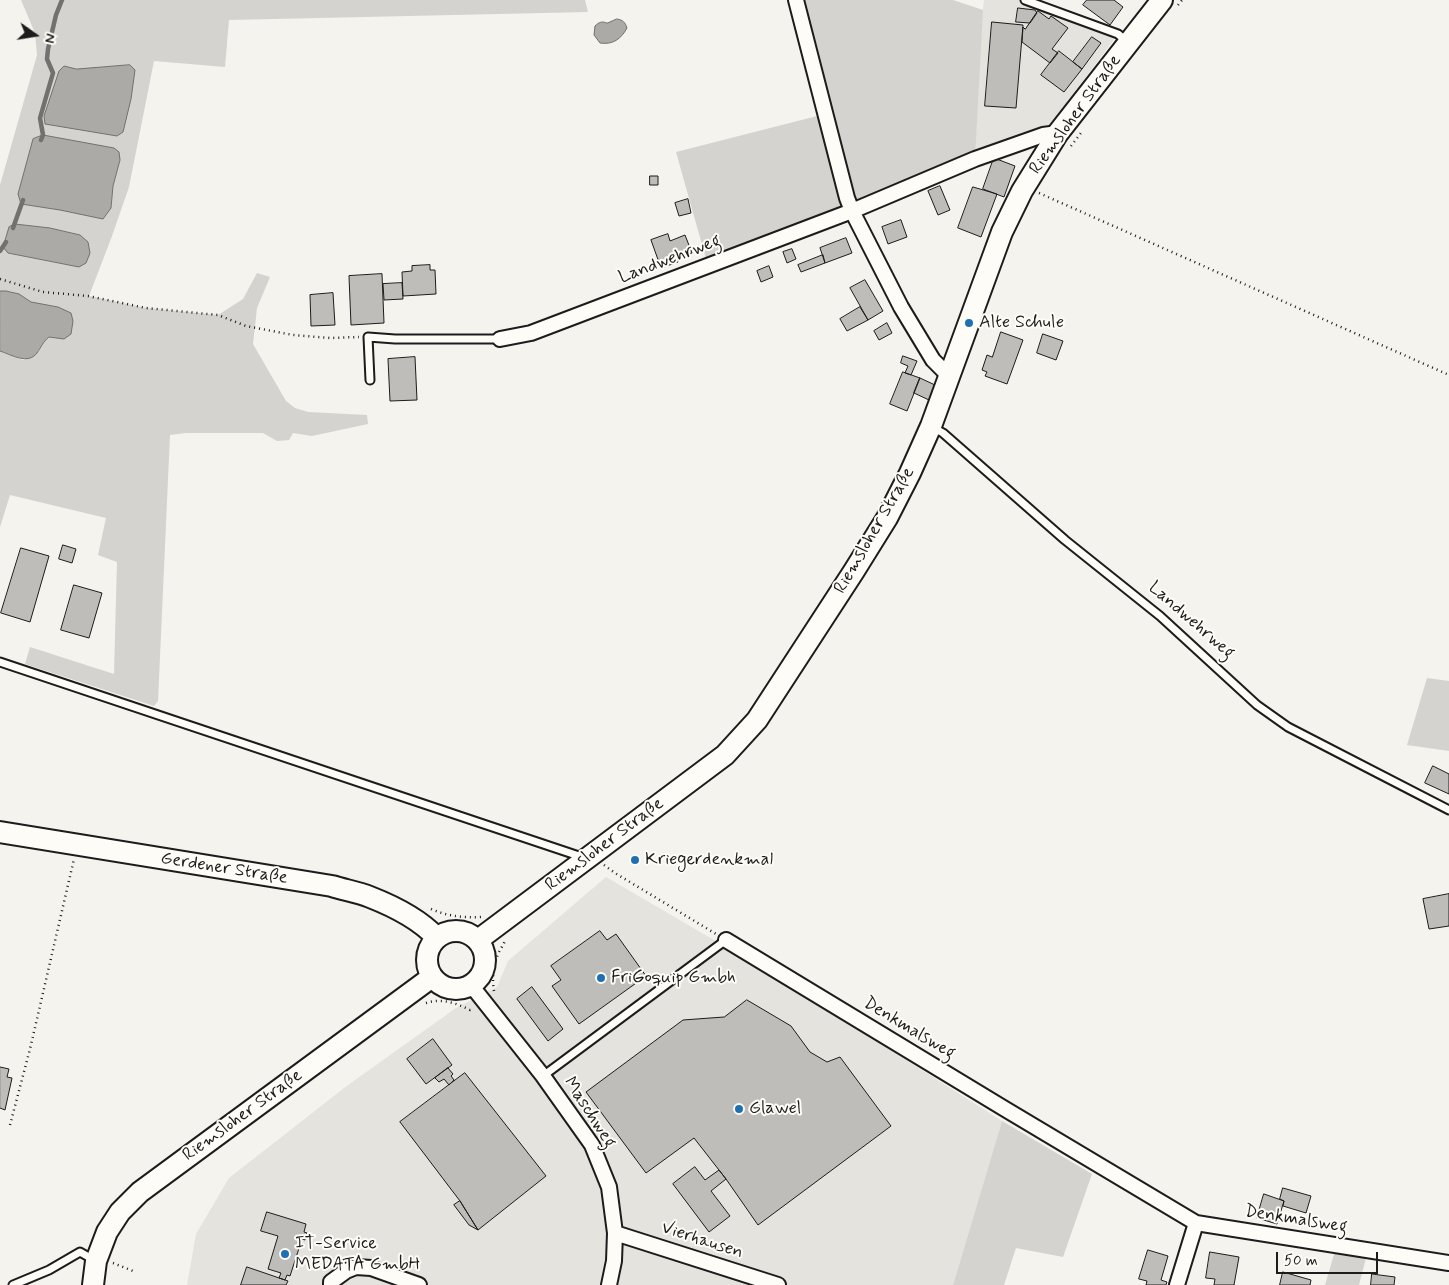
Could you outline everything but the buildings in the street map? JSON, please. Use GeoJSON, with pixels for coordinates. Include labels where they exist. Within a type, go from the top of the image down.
{"type":"FeatureCollection","features":[{"type":"Feature","properties":{"kind":"main road","name":"Riemsloher Straße"},"geometry":{"type":"LineString","coordinates":[[478,940],[596,862],[725,755],[756,720],[854,571],[887,518],[910,474],[931,426],[1002,232],[1022,191],[1058,133],[1162,0]]}},
{"type":"Feature","properties":{"kind":"main road","name":"Gerdener Straße"},"geometry":{"type":"LineString","coordinates":[[0,832],[332,886],[369,896],[398,910],[428,928],[436,937]]}},
{"type":"Feature","properties":{"kind":"main road"},"geometry":{"type":"LineString","coordinates":[[453,930],[470,934],[478,940],[485,955],[485,964],[482,972],[471,985],[454,989],[438,983],[432,977],[426,961],[427,952],[436,937],[444,932],[453,930]]}},
{"type":"Feature","properties":{"kind":"main road","name":"Riemsloher Straße"},"geometry":{"type":"LineString","coordinates":[[93,1285],[109,1263],[107,1232],[120,1212],[140,1192],[432,977]]}},
{"type":"Feature","properties":{"kind":"street"},"geometry":{"type":"LineString","coordinates":[[796,0],[852,211],[901,307],[932,360],[949,376]]}},
{"type":"Feature","properties":{"kind":"street","name":"Landwehrweg"},"geometry":{"type":"LineString","coordinates":[[500,339],[531,333],[852,211],[975,159],[1043,135],[1058,133]]}},
{"type":"Feature","properties":{"kind":"street","name":"Denkmalsweg"},"geometry":{"type":"LineString","coordinates":[[726,940],[1005,1110],[1196,1223],[1449,1263]]}},
{"type":"Feature","properties":{"kind":"street","name":"Maschweg"},"geometry":{"type":"LineString","coordinates":[[471,985],[543,1076],[592,1145],[609,1187],[615,1233],[614,1261],[609,1285]]}},
{"type":"Feature","properties":{"kind":"street"},"geometry":{"type":"LineString","coordinates":[[1178,1285],[1196,1223]]}},
{"type":"Feature","properties":{"kind":"street","name":"Vierhausen"},"geometry":{"type":"LineString","coordinates":[[615,1233],[778,1285]]}},
{"type":"Feature","properties":{"kind":"street"},"geometry":{"type":"LineString","coordinates":[[331,1285],[331,1282],[346,1271],[356,1267],[371,1268],[419,1285]]}},
{"type":"Feature","properties":{"kind":"lane"},"geometry":{"type":"LineString","coordinates":[[1025,0],[1118,34],[1128,44]]}},
{"type":"Feature","properties":{"kind":"lane"},"geometry":{"type":"LineString","coordinates":[[370,380],[368,337],[431,340],[500,339]]}},
{"type":"Feature","properties":{"kind":"lane","name":"Landwehrweg"},"geometry":{"type":"LineString","coordinates":[[931,426],[943,433],[1065,540],[1160,616],[1257,704],[1288,727],[1449,810]]}},
{"type":"Feature","properties":{"kind":"lane"},"geometry":{"type":"LineString","coordinates":[[0,662],[596,862]]}},
{"type":"Feature","properties":{"kind":"lane"},"geometry":{"type":"LineString","coordinates":[[543,1076],[726,940]]}},
{"type":"Feature","properties":{"kind":"lane"},"geometry":{"type":"LineString","coordinates":[[13,1285],[49,1270],[80,1252],[109,1263]]}},
{"type":"Feature","properties":{"kind":"path"},"geometry":{"type":"LineString","coordinates":[[1022,191],[1038,193],[1449,375]]}},
{"type":"Feature","properties":{"kind":"path"},"geometry":{"type":"LineString","coordinates":[[0,279],[43,292],[88,296],[146,308],[218,315],[246,326],[293,335],[330,338],[368,337]]}},
{"type":"Feature","properties":{"kind":"path"},"geometry":{"type":"LineString","coordinates":[[10,1125],[30,1049],[78,844]]}},
{"type":"Feature","properties":{"kind":"path"},"geometry":{"type":"LineString","coordinates":[[596,862],[726,940]]}},
{"type":"Feature","properties":{"kind":"path"},"geometry":{"type":"LineString","coordinates":[[422,1005],[428,1002],[444,1001],[470,1010],[495,994],[493,983],[494,969],[498,954],[506,941],[486,916],[457,917],[430,909]]}},
{"type":"Feature","properties":{"kind":"path"},"geometry":{"type":"LineString","coordinates":[[109,1263],[132,1270]]}},
{"type":"Feature","properties":{"kind":"shaded area"},"geometry":{"type":"Polygon","coordinates":[[[21,0],[585,0],[588,12],[229,20],[225,67],[154,61],[129,187],[89,296],[146,308],[218,315],[243,299],[257,273],[270,277],[257,308],[253,344],[286,401],[295,408],[308,412],[367,415],[368,424],[312,436],[293,433],[289,440],[277,441],[263,433],[186,433],[170,435],[158,701],[154,706],[25,664],[30,647],[114,674],[117,562],[98,555],[106,518],[10,495],[0,527],[0,351],[23,360],[39,351],[43,342],[50,337],[64,339],[58,307],[33,303],[13,293],[0,291],[0,185],[37,55],[35,33],[21,0]],[[120,160],[21,204],[60,210],[111,208],[113,186],[120,160]],[[15,224],[8,253],[79,267],[80,235],[50,228],[15,224]]]}},
{"type":"Feature","properties":{"kind":"shaded area"},"geometry":{"type":"Polygon","coordinates":[[[796,0],[953,0],[983,10],[975,159],[708,266],[676,152],[825,114],[796,0]]]}},
{"type":"Feature","properties":{"kind":"shaded area"},"geometry":{"type":"Polygon","coordinates":[[[984,0],[1025,0],[1118,34],[1043,135],[975,159],[981,23],[984,0]]]}},
{"type":"Feature","properties":{"kind":"shaded area"},"geometry":{"type":"Polygon","coordinates":[[[617,19],[625,24],[627,28],[625,32],[613,42],[600,43],[594,35],[595,26],[601,22],[607,23],[617,19]]]}},
{"type":"Feature","properties":{"kind":"shaded area"},"geometry":{"type":"Polygon","coordinates":[[[130,65],[135,70],[131,99],[123,132],[117,136],[45,124],[44,116],[59,71],[64,66],[76,69],[130,65]]]}},
{"type":"Feature","properties":{"kind":"shaded area"},"geometry":{"type":"Polygon","coordinates":[[[43,135],[114,148],[119,152],[120,160],[113,186],[111,208],[103,219],[21,204],[18,194],[33,139],[43,135]]]}},
{"type":"Feature","properties":{"kind":"shaded area"},"geometry":{"type":"Polygon","coordinates":[[[15,224],[50,228],[80,235],[88,242],[90,253],[86,263],[79,267],[8,253],[3,247],[9,227],[15,224]]]}},
{"type":"Feature","properties":{"kind":"shaded area"},"geometry":{"type":"Polygon","coordinates":[[[0,291],[19,294],[31,302],[58,307],[71,313],[73,321],[71,334],[64,339],[49,337],[33,357],[25,359],[0,351],[0,291]]]}},
{"type":"Feature","properties":{"kind":"shaded area"},"geometry":{"type":"Polygon","coordinates":[[[1427,678],[1449,681],[1449,751],[1407,745],[1427,678]]]}},
{"type":"Feature","properties":{"kind":"shaded area"},"geometry":{"type":"Polygon","coordinates":[[[606,877],[750,961],[1002,1121],[953,1285],[187,1285],[196,1234],[229,1178],[348,1085],[456,1008],[497,987],[508,961],[606,877]]]}},
{"type":"Feature","properties":{"kind":"shaded area"},"geometry":{"type":"Polygon","coordinates":[[[1002,1121],[1092,1174],[1063,1257],[1016,1248],[1004,1285],[953,1285],[1002,1121]]]}},
{"type":"Feature","properties":{"kind":"shaded area"},"geometry":{"type":"Polygon","coordinates":[[[1335,1251],[1366,1258],[1359,1285],[1325,1285],[1335,1251]]]}},
{"type":"Feature","properties":{"kind":"waterway"},"geometry":{"type":"LineString","coordinates":[[41,140],[43,135],[40,118],[53,73],[47,59],[48,49],[56,15],[62,0]]}},
{"type":"Feature","properties":{"kind":"waterway"},"geometry":{"type":"LineString","coordinates":[[13,228],[23,200]]}},
{"type":"Feature","properties":{"kind":"waterway"},"geometry":{"type":"LineString","coordinates":[[0,251],[6,242]]}},
{"type":"Feature","properties":{"kind":"place","name":"Alte Schule"},"geometry":{"type":"Point","coordinates":[969,323]}},
{"type":"Feature","properties":{"kind":"place","name":"Kriegerdenkmal"},"geometry":{"type":"Point","coordinates":[635,860]}},
{"type":"Feature","properties":{"kind":"place","name":"FriGoquip Gmbh"},"geometry":{"type":"Point","coordinates":[601,978]}},
{"type":"Feature","properties":{"kind":"place","name":"Glawel"},"geometry":{"type":"Point","coordinates":[739,1109]}},
{"type":"Feature","properties":{"kind":"place","name":"IT-Service MEDATA GmbH"},"geometry":{"type":"Point","coordinates":[285,1254]}}]}
